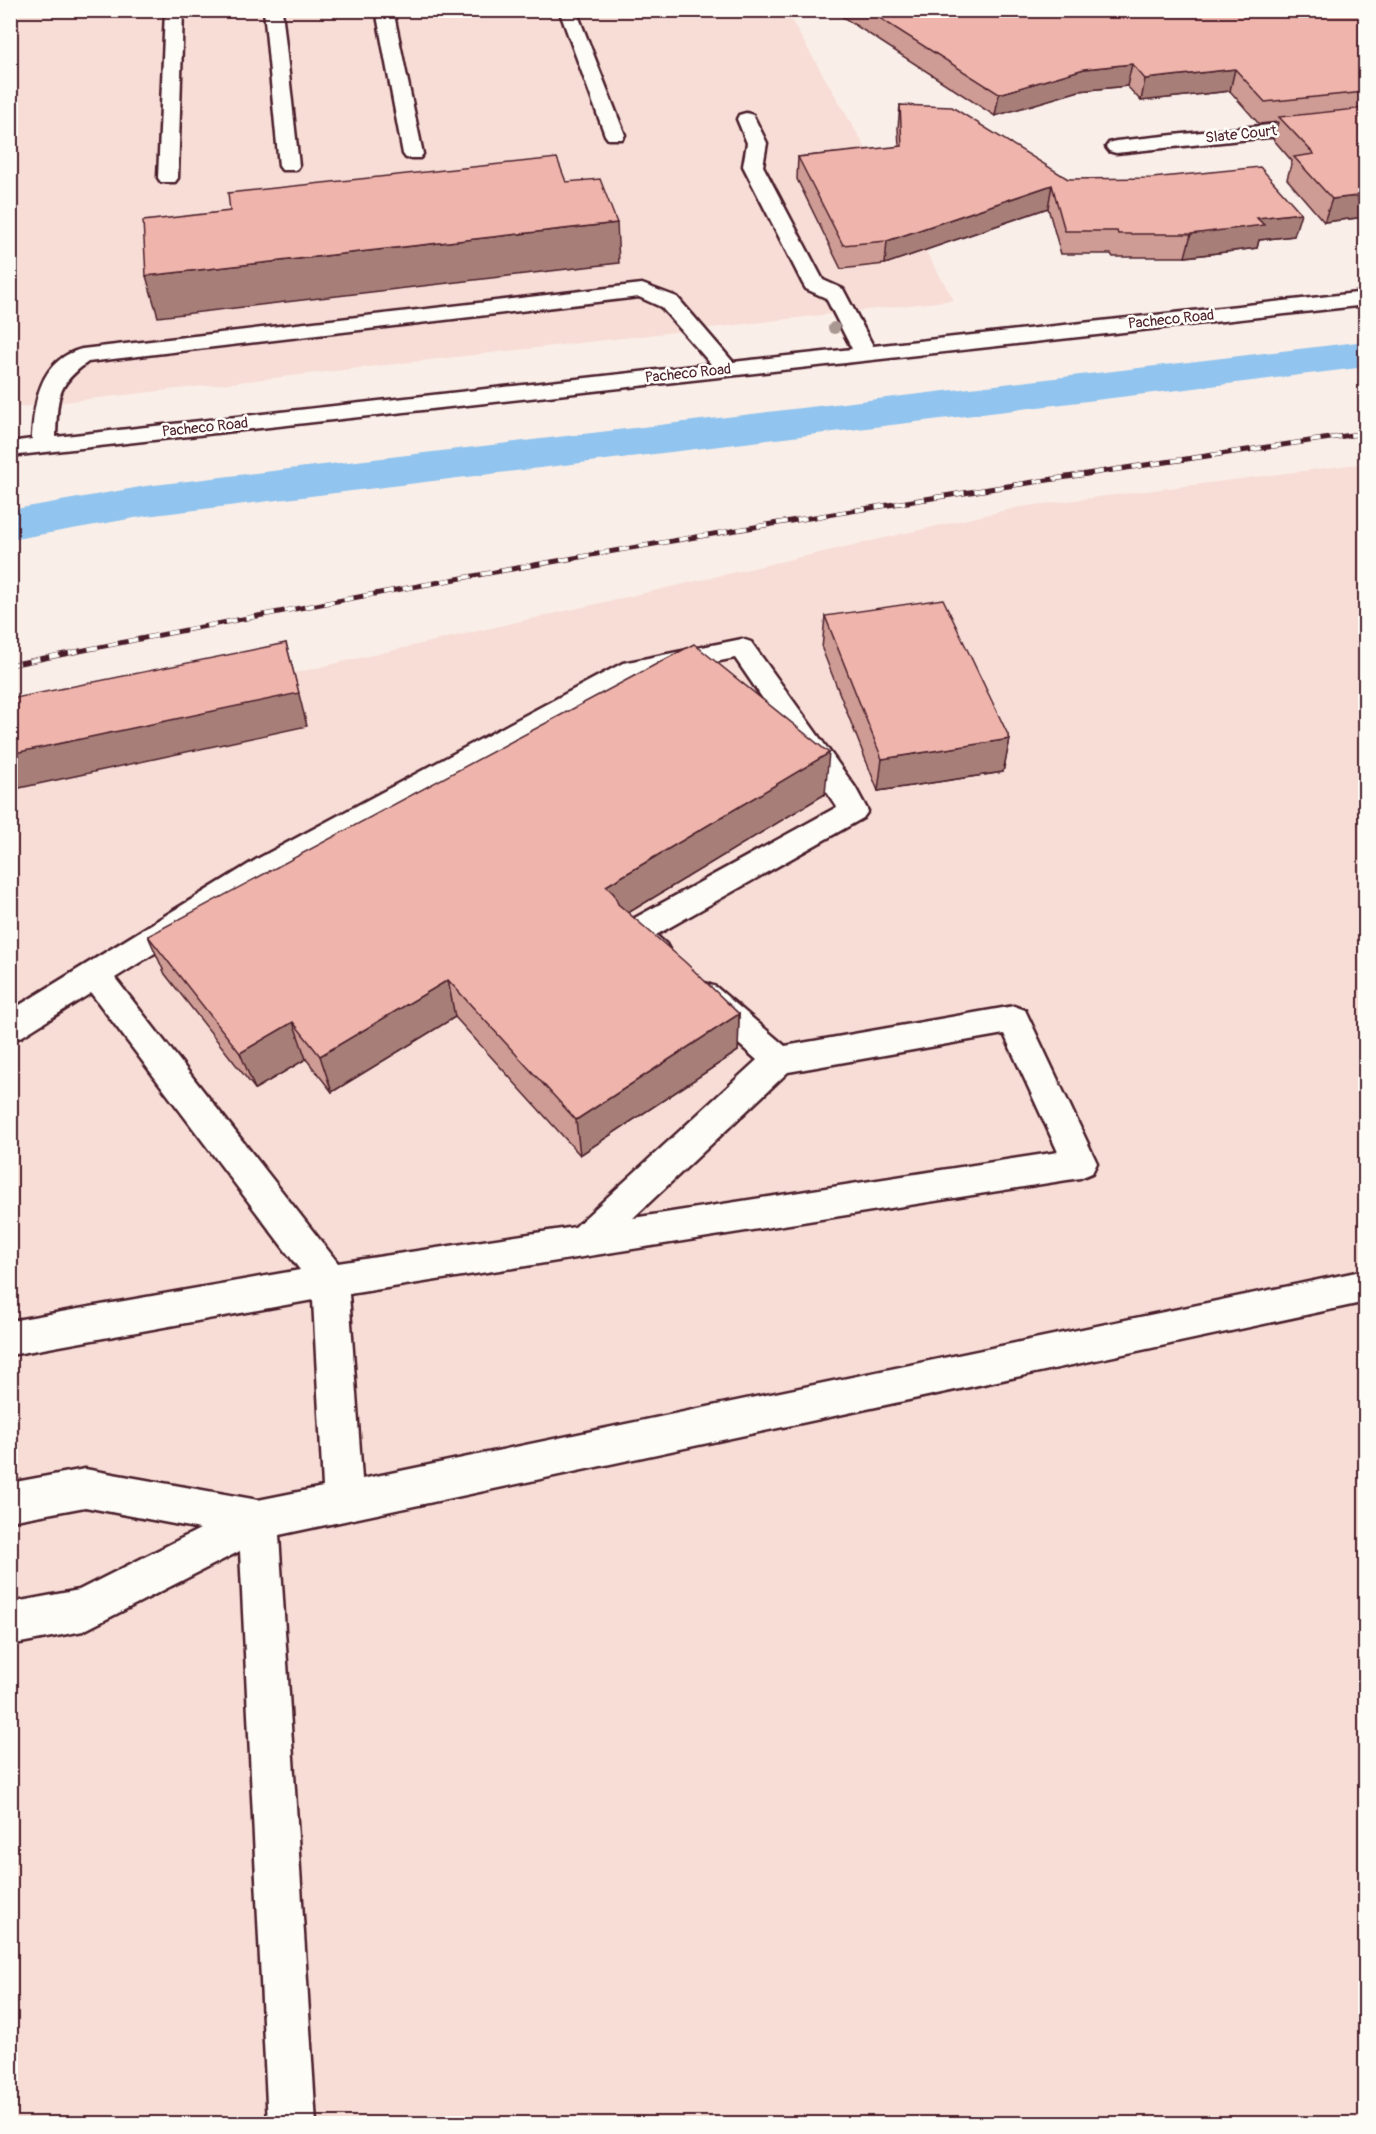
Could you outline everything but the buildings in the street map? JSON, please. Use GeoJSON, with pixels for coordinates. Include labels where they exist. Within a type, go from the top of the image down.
{"type":"FeatureCollection","features":[{"type":"Feature","properties":{"kind":"street"},"geometry":{"type":"LineString","coordinates":[[168,178],[174,10]]}},
{"type":"Feature","properties":{"kind":"street"},"geometry":{"type":"LineString","coordinates":[[273,10],[289,166]]}},
{"type":"Feature","properties":{"kind":"street"},"geometry":{"type":"LineString","coordinates":[[384,10],[413,154]]}},
{"type":"Feature","properties":{"kind":"street"},"geometry":{"type":"LineString","coordinates":[[567,10],[615,135]]}},
{"type":"Feature","properties":{"kind":"street"},"geometry":{"type":"LineString","coordinates":[[746,119],[757,143],[753,166],[814,284],[835,294],[865,354]]}},
{"type":"Feature","properties":{"kind":"street","name":"Slate Court"},"geometry":{"type":"LineString","coordinates":[[1116,147],[1365,121]]}},
{"type":"Feature","properties":{"kind":"street"},"geometry":{"type":"LineString","coordinates":[[44,445],[48,392],[61,370],[82,356],[642,290],[669,302],[727,369]]}},
{"type":"Feature","properties":{"kind":"street","name":"Pacheco Road"},"geometry":{"type":"LineString","coordinates":[[10,448],[1365,298]]}},
{"type":"Feature","properties":{"kind":"street"},"geometry":{"type":"LineString","coordinates":[[10,1028],[270,866],[633,669],[742,648],[845,794],[853,811],[633,933],[779,1060]]}},
{"type":"Feature","properties":{"kind":"street"},"geometry":{"type":"LineString","coordinates":[[95,975],[330,1281],[344,1502]]}},
{"type":"Feature","properties":{"kind":"street"},"geometry":{"type":"LineString","coordinates":[[10,1338],[330,1281],[583,1242],[1080,1163],[1014,1019],[779,1060],[583,1242]]}},
{"type":"Feature","properties":{"kind":"street"},"geometry":{"type":"LineString","coordinates":[[10,1624],[83,1610],[258,1520],[1365,1286]]}},
{"type":"Feature","properties":{"kind":"street"},"geometry":{"type":"LineString","coordinates":[[10,1502],[85,1488],[258,1520]]}},
{"type":"Feature","properties":{"kind":"street"},"geometry":{"type":"LineString","coordinates":[[258,1520],[292,2124]]}},
{"type":"Feature","properties":{"kind":"shaded area"},"geometry":{"type":"Polygon","coordinates":[[[10,11],[786,11],[954,300],[11,408],[10,11]]]}},
{"type":"Feature","properties":{"kind":"shaded area"},"geometry":{"type":"Polygon","coordinates":[[[1365,463],[1365,2123],[11,2123],[10,738],[1020,507],[1365,463]]]}},
{"type":"Feature","properties":{"kind":"waterway"},"geometry":{"type":"LineString","coordinates":[[10,525],[146,501],[1366,354]]}},
{"type":"Feature","properties":{"kind":"railway"},"geometry":{"type":"LineString","coordinates":[[10,665],[348,599],[686,538],[1025,483],[1366,433]]}}]}
